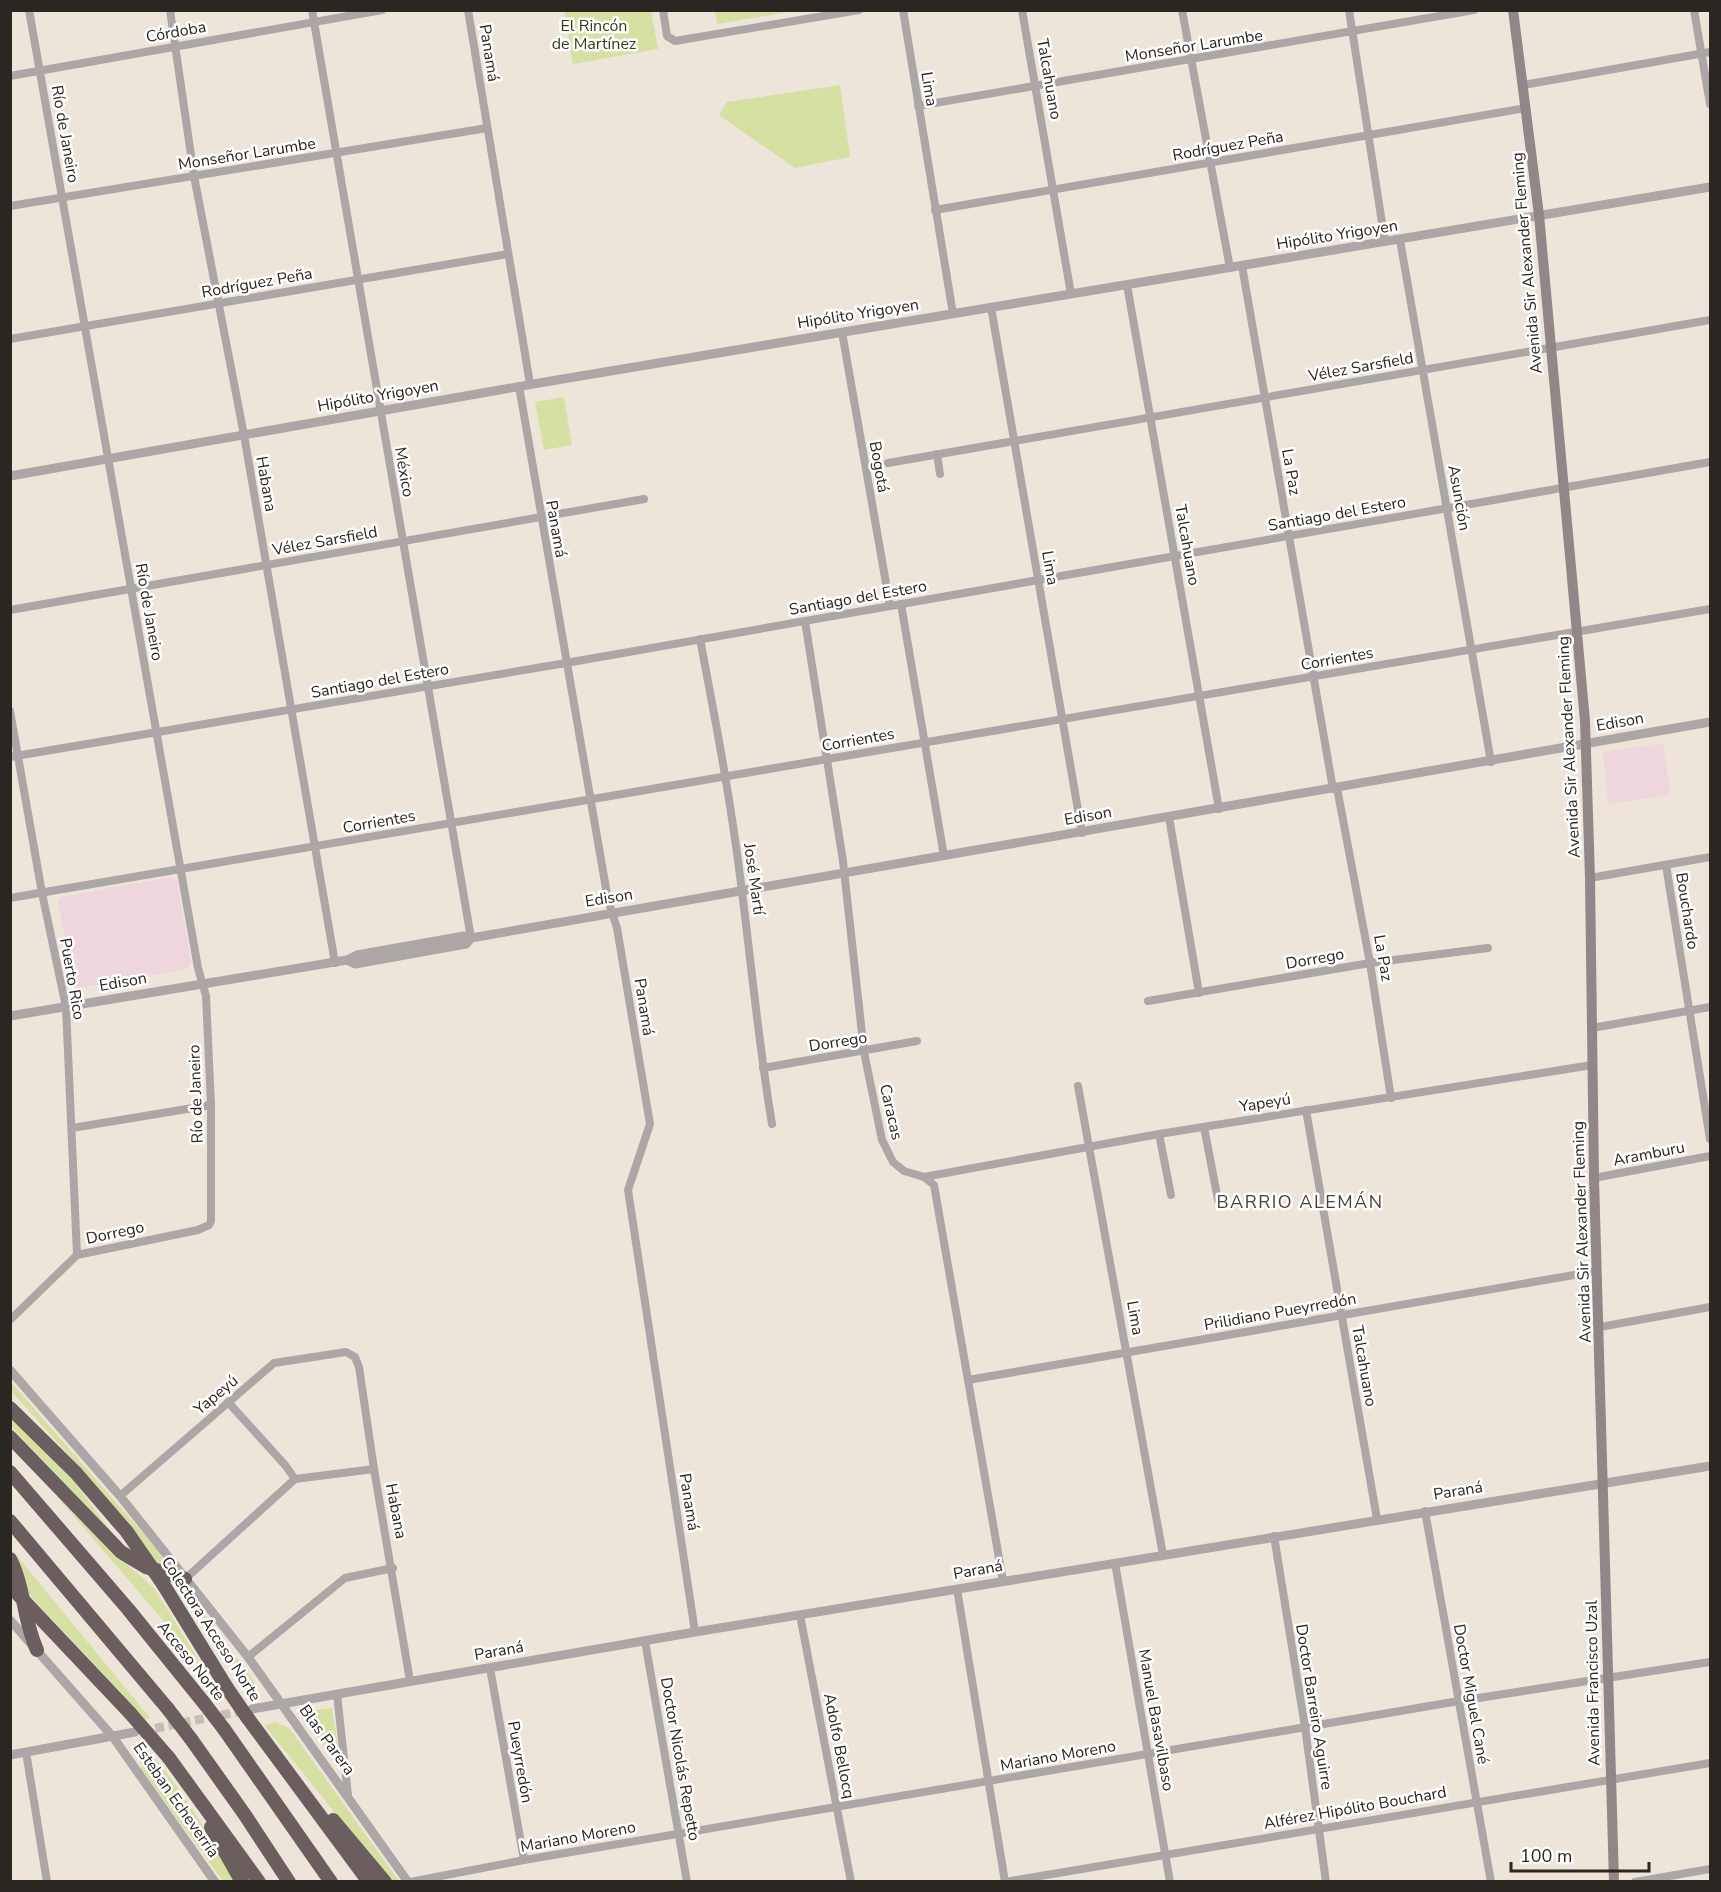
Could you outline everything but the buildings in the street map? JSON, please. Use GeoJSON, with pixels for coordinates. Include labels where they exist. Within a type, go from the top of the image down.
{"type":"FeatureCollection","features":[{"type":"Feature","properties":{"kind":"highway","name":"Colectora Acceso Norte"},"geometry":{"type":"LineString","coordinates":[[10,1408],[76,1473],[127,1532],[163,1584],[227,1688],[369,1881]]}},
{"type":"Feature","properties":{"kind":"highway"},"geometry":{"type":"LineString","coordinates":[[10,1437],[121,1552],[146,1567],[185,1579]]}},
{"type":"Feature","properties":{"kind":"highway","name":"Acceso Norte"},"geometry":{"type":"LineString","coordinates":[[10,1472],[204,1703],[331,1881]]}},
{"type":"Feature","properties":{"kind":"highway"},"geometry":{"type":"LineString","coordinates":[[10,1521],[168,1709],[245,1815],[289,1881]]}},
{"type":"Feature","properties":{"kind":"highway"},"geometry":{"type":"LineString","coordinates":[[10,1559],[18,1579],[26,1625],[37,1650]]}},
{"type":"Feature","properties":{"kind":"highway"},"geometry":{"type":"LineString","coordinates":[[10,1586],[130,1713],[170,1759],[259,1881]]}},
{"type":"Feature","properties":{"kind":"highway"},"geometry":{"type":"LineString","coordinates":[[268,1746],[385,1881]]}},
{"type":"Feature","properties":{"kind":"highway"},"geometry":{"type":"LineString","coordinates":[[170,1759],[242,1881]]}},
{"type":"Feature","properties":{"kind":"main road","name":"Avenida Sir Alexander Fleming"},"geometry":{"type":"LineString","coordinates":[[1513,10],[1539,214],[1578,632],[1586,743],[1594,1178],[1603,1484]]}},
{"type":"Feature","properties":{"kind":"main road","name":"Avenida Francisco Uzal"},"geometry":{"type":"LineString","coordinates":[[1603,1484],[1614,1881]]}},
{"type":"Feature","properties":{"kind":"street","name":"Río de Janeiro"},"geometry":{"type":"LineString","coordinates":[[29,10],[180,869],[198,968],[206,996],[211,1106],[211,1221]]}},
{"type":"Feature","properties":{"kind":"street","name":"Habana"},"geometry":{"type":"LineString","coordinates":[[170,10],[194,176],[244,435],[335,963]]}},
{"type":"Feature","properties":{"kind":"street","name":"México"},"geometry":{"type":"LineString","coordinates":[[312,10],[471,938]]}},
{"type":"Feature","properties":{"kind":"street","name":"Córdoba"},"geometry":{"type":"LineString","coordinates":[[10,76],[382,10]]}},
{"type":"Feature","properties":{"kind":"street","name":"Panamá"},"geometry":{"type":"LineString","coordinates":[[468,10],[530,384]]}},
{"type":"Feature","properties":{"kind":"street"},"geometry":{"type":"LineString","coordinates":[[663,10],[667,36],[675,41],[859,10]]}},
{"type":"Feature","properties":{"kind":"street","name":"Lima"},"geometry":{"type":"LineString","coordinates":[[903,10],[953,314]]}},
{"type":"Feature","properties":{"kind":"street","name":"Talcahuano"},"geometry":{"type":"LineString","coordinates":[[1022,10],[1037,86],[1071,294]]}},
{"type":"Feature","properties":{"kind":"street"},"geometry":{"type":"LineString","coordinates":[[1182,10],[1230,268]]}},
{"type":"Feature","properties":{"kind":"street"},"geometry":{"type":"LineString","coordinates":[[1349,10],[1385,242]]}},
{"type":"Feature","properties":{"kind":"street","name":"Monseñor Larumbe"},"geometry":{"type":"LineString","coordinates":[[918,106],[1353,33],[1474,10]]}},
{"type":"Feature","properties":{"kind":"street"},"geometry":{"type":"LineString","coordinates":[[1694,10],[1706,52],[1710,104]]}},
{"type":"Feature","properties":{"kind":"street"},"geometry":{"type":"LineString","coordinates":[[1524,85],[1706,52]]}},
{"type":"Feature","properties":{"kind":"street","name":"Rodríguez Peña"},"geometry":{"type":"LineString","coordinates":[[935,210],[1526,108]]}},
{"type":"Feature","properties":{"kind":"street","name":"Monseñor Larumbe"},"geometry":{"type":"LineString","coordinates":[[10,206],[487,128]]}},
{"type":"Feature","properties":{"kind":"street","name":"Hipólito Yrigoyen"},"geometry":{"type":"LineString","coordinates":[[10,476],[530,384],[1710,187]]}},
{"type":"Feature","properties":{"kind":"street","name":"Asunción"},"geometry":{"type":"LineString","coordinates":[[1400,240],[1491,762]]}},
{"type":"Feature","properties":{"kind":"street","name":"Rodríguez Peña"},"geometry":{"type":"LineString","coordinates":[[10,339],[508,254]]}},
{"type":"Feature","properties":{"kind":"street","name":"La Paz"},"geometry":{"type":"LineString","coordinates":[[1242,266],[1313,676],[1370,963],[1391,1098]]}},
{"type":"Feature","properties":{"kind":"street","name":"Talcahuano"},"geometry":{"type":"LineString","coordinates":[[1127,285],[1219,809]]}},
{"type":"Feature","properties":{"kind":"street","name":"Lima"},"geometry":{"type":"LineString","coordinates":[[991,307],[1082,832]]}},
{"type":"Feature","properties":{"kind":"street","name":"Vélez Sarsfield"},"geometry":{"type":"LineString","coordinates":[[888,463],[1710,320]]}},
{"type":"Feature","properties":{"kind":"street","name":"Bogotá"},"geometry":{"type":"LineString","coordinates":[[842,332],[890,606]]}},
{"type":"Feature","properties":{"kind":"street","name":"Panamá"},"geometry":{"type":"LineString","coordinates":[[519,386],[590,799],[612,913],[617,928],[650,1124],[628,1190],[695,1632]]}},
{"type":"Feature","properties":{"kind":"street"},"geometry":{"type":"LineString","coordinates":[[937,454],[940,474]]}},
{"type":"Feature","properties":{"kind":"street","name":"Santiago del Estero"},"geometry":{"type":"LineString","coordinates":[[14,756],[566,663],[1710,462]]}},
{"type":"Feature","properties":{"kind":"street","name":"Vélez Sarsfield"},"geometry":{"type":"LineString","coordinates":[[10,610],[644,499]]}},
{"type":"Feature","properties":{"kind":"street"},"geometry":{"type":"LineString","coordinates":[[901,604],[944,856]]}},
{"type":"Feature","properties":{"kind":"street","name":"Corrientes"},"geometry":{"type":"LineString","coordinates":[[10,898],[1710,609]]}},
{"type":"Feature","properties":{"kind":"street","name":"Caracas"},"geometry":{"type":"LineString","coordinates":[[805,621],[829,759],[864,1052],[882,1140],[888,1156],[904,1171],[924,1177]]}},
{"type":"Feature","properties":{"kind":"street","name":"José Martí"},"geometry":{"type":"LineString","coordinates":[[700,639],[726,776],[742,891],[762,1068],[772,1124]]}},
{"type":"Feature","properties":{"kind":"street","name":"Puerto Rico"},"geometry":{"type":"LineString","coordinates":[[10,711],[14,756],[66,1007],[76,1255]]}},
{"type":"Feature","properties":{"kind":"street","name":"Edison"},"geometry":{"type":"LineString","coordinates":[[10,1016],[347,960],[356,964],[413,955],[466,944],[471,938],[1710,722]]}},
{"type":"Feature","properties":{"kind":"street"},"geometry":{"type":"LineString","coordinates":[[1169,818],[1199,993]]}},
{"type":"Feature","properties":{"kind":"street"},"geometry":{"type":"LineString","coordinates":[[1590,878],[1710,857]]}},
{"type":"Feature","properties":{"kind":"street","name":"Bouchardo"},"geometry":{"type":"LineString","coordinates":[[1666,865],[1710,1139]]}},
{"type":"Feature","properties":{"kind":"street","name":"Dorrego"},"geometry":{"type":"LineString","coordinates":[[1148,1001],[1370,963],[1488,948]]}},
{"type":"Feature","properties":{"kind":"street"},"geometry":{"type":"LineString","coordinates":[[1592,1028],[1710,1007]]}},
{"type":"Feature","properties":{"kind":"street","name":"Dorrego"},"geometry":{"type":"LineString","coordinates":[[762,1068],[917,1041]]}},
{"type":"Feature","properties":{"kind":"street","name":"Yapeyú"},"geometry":{"type":"LineString","coordinates":[[924,1177],[1159,1134],[1592,1065]]}},
{"type":"Feature","properties":{"kind":"street","name":"Lima"},"geometry":{"type":"LineString","coordinates":[[1078,1086],[1162,1555]]}},
{"type":"Feature","properties":{"kind":"street"},"geometry":{"type":"LineString","coordinates":[[72,1128],[211,1106]]}},
{"type":"Feature","properties":{"kind":"street","name":"Talcahuano"},"geometry":{"type":"LineString","coordinates":[[1306,1110],[1377,1519]]}},
{"type":"Feature","properties":{"kind":"street"},"geometry":{"type":"LineString","coordinates":[[1204,1127],[1218,1200]]}},
{"type":"Feature","properties":{"kind":"street"},"geometry":{"type":"LineString","coordinates":[[1159,1134],[1171,1195]]}},
{"type":"Feature","properties":{"kind":"street","name":"Aramburu"},"geometry":{"type":"LineString","coordinates":[[1594,1178],[1710,1156]]}},
{"type":"Feature","properties":{"kind":"street"},"geometry":{"type":"LineString","coordinates":[[924,1177],[934,1185],[1003,1581]]}},
{"type":"Feature","properties":{"kind":"street","name":"Dorrego"},"geometry":{"type":"LineString","coordinates":[[10,1320],[76,1255],[198,1230],[209,1225],[211,1221]]}},
{"type":"Feature","properties":{"kind":"street","name":"Prilidiano Pueyrredón"},"geometry":{"type":"LineString","coordinates":[[969,1380],[1597,1271]]}},
{"type":"Feature","properties":{"kind":"street"},"geometry":{"type":"LineString","coordinates":[[1600,1327],[1710,1307]]}},
{"type":"Feature","properties":{"kind":"street","name":"Habana"},"geometry":{"type":"LineString","coordinates":[[346,1352],[355,1357],[359,1367],[410,1681]]}},
{"type":"Feature","properties":{"kind":"street","name":"Yapeyú"},"geometry":{"type":"LineString","coordinates":[[120,1496],[274,1363],[346,1352]]}},
{"type":"Feature","properties":{"kind":"street","name":"Blas Parera"},"geometry":{"type":"LineString","coordinates":[[10,1370],[120,1496],[248,1657],[409,1881]]}},
{"type":"Feature","properties":{"kind":"street"},"geometry":{"type":"LineString","coordinates":[[228,1402],[295,1479]]}},
{"type":"Feature","properties":{"kind":"street","name":"Paraná"},"geometry":{"type":"LineString","coordinates":[[252,1709],[695,1632],[1710,1466]]}},
{"type":"Feature","properties":{"kind":"street"},"geometry":{"type":"LineString","coordinates":[[185,1579],[295,1479],[374,1469]]}},
{"type":"Feature","properties":{"kind":"street","name":"Doctor Miguel Cané"},"geometry":{"type":"LineString","coordinates":[[1425,1511],[1491,1881]]}},
{"type":"Feature","properties":{"kind":"street","name":"Doctor Barreiro Aguirre"},"geometry":{"type":"LineString","coordinates":[[1274,1536],[1305,1727],[1326,1881]]}},
{"type":"Feature","properties":{"kind":"street","name":"Manuel Basavilbaso"},"geometry":{"type":"LineString","coordinates":[[1115,1563],[1170,1881]]}},
{"type":"Feature","properties":{"kind":"street"},"geometry":{"type":"LineString","coordinates":[[248,1657],[345,1578],[393,1568]]}},
{"type":"Feature","properties":{"kind":"street"},"geometry":{"type":"LineString","coordinates":[[957,1589],[1005,1881]]}},
{"type":"Feature","properties":{"kind":"street","name":"Adolfo Bellocq"},"geometry":{"type":"LineString","coordinates":[[800,1615],[852,1881]]}},
{"type":"Feature","properties":{"kind":"street","name":"Esteban Echeverría"},"geometry":{"type":"LineString","coordinates":[[10,1620],[113,1737],[215,1881]]}},
{"type":"Feature","properties":{"kind":"street","name":"Doctor Nicolás Repetto"},"geometry":{"type":"LineString","coordinates":[[645,1641],[687,1881]]}},
{"type":"Feature","properties":{"kind":"street","name":"Mariano Moreno"},"geometry":{"type":"LineString","coordinates":[[409,1881],[1459,1701],[1608,1680],[1710,1662]]}},
{"type":"Feature","properties":{"kind":"street","name":"Pueyrredón"},"geometry":{"type":"LineString","coordinates":[[490,1668],[524,1860]]}},
{"type":"Feature","properties":{"kind":"street","name":"Blas Parera"},"geometry":{"type":"LineString","coordinates":[[337,1694],[348,1795]]}},
{"type":"Feature","properties":{"kind":"street"},"geometry":{"type":"LineString","coordinates":[[10,1755],[135,1732]]}},
{"type":"Feature","properties":{"kind":"street"},"geometry":{"type":"LineString","coordinates":[[26,1752],[47,1881]]}},
{"type":"Feature","properties":{"kind":"street","name":"Alférez Hipólito Bouchard"},"geometry":{"type":"LineString","coordinates":[[1005,1881],[1710,1763]]}},
{"type":"Feature","properties":{"kind":"street"},"geometry":{"type":"LineString","coordinates":[[1635,1881],[1710,1869]]}},
{"type":"Feature","properties":{"kind":"shaded area"},"geometry":{"type":"Polygon","coordinates":[[[1663,743],[1671,795],[1608,804],[1603,752],[1663,743]]]}},
{"type":"Feature","properties":{"kind":"shaded area"},"geometry":{"type":"Polygon","coordinates":[[[171,877],[177,881],[191,962],[187,969],[78,988],[73,984],[58,901],[61,897],[171,877]]]}},
{"type":"Feature","properties":{"kind":"green space"},"geometry":{"type":"Polygon","coordinates":[[[715,10],[794,11],[717,24],[715,10]]]}},
{"type":"Feature","properties":{"kind":"green space","name":"El Rincón de Martínez"},"geometry":{"type":"Polygon","coordinates":[[[564,11],[651,11],[658,49],[573,64],[564,11]]]}},
{"type":"Feature","properties":{"kind":"green space"},"geometry":{"type":"Polygon","coordinates":[[[840,85],[850,157],[795,168],[719,115],[727,102],[840,85]]]}},
{"type":"Feature","properties":{"kind":"green space"},"geometry":{"type":"Polygon","coordinates":[[[564,397],[572,445],[544,450],[535,402],[564,397]]]}},
{"type":"Feature","properties":{"kind":"green space"},"geometry":{"type":"Polygon","coordinates":[[[10,1381],[173,1568],[161,1569],[100,1490],[11,1391],[10,1381]]]}},
{"type":"Feature","properties":{"kind":"green space"},"geometry":{"type":"Polygon","coordinates":[[[11,1418],[74,1482],[120,1543],[11,1426],[11,1418]]]}},
{"type":"Feature","properties":{"kind":"green space"},"geometry":{"type":"Polygon","coordinates":[[[55,1494],[115,1554],[154,1588],[203,1667],[55,1494]]]}},
{"type":"Feature","properties":{"kind":"green space"},"geometry":{"type":"Polygon","coordinates":[[[13,1551],[150,1718],[145,1719],[26,1591],[24,1575],[13,1551]]]}},
{"type":"Feature","properties":{"kind":"green space"},"geometry":{"type":"Polygon","coordinates":[[[173,1583],[192,1597],[252,1679],[256,1686],[250,1696],[236,1668],[200,1612],[195,1615],[173,1583]]]}},
{"type":"Feature","properties":{"kind":"green space"},"geometry":{"type":"Polygon","coordinates":[[[332,1708],[338,1746],[334,1751],[328,1752],[305,1719],[309,1711],[332,1708]]]}},
{"type":"Feature","properties":{"kind":"green space"},"geometry":{"type":"Polygon","coordinates":[[[275,1722],[289,1728],[399,1881],[390,1881],[265,1726],[275,1722]]]}},
{"type":"Feature","properties":{"kind":"green space"},"geometry":{"type":"Polygon","coordinates":[[[143,1745],[182,1793],[235,1881],[223,1881],[141,1769],[142,1766],[136,1755],[137,1749],[143,1745]]]}},
{"type":"Feature","properties":{"kind":"tunnel"},"geometry":{"type":"LineString","coordinates":[[142,1731],[247,1710]]}},
{"type":"Feature","properties":{"kind":"district","name":"BARRIO ALEMÁN"},"geometry":{"type":"Point","coordinates":[1300,1202]}}]}
